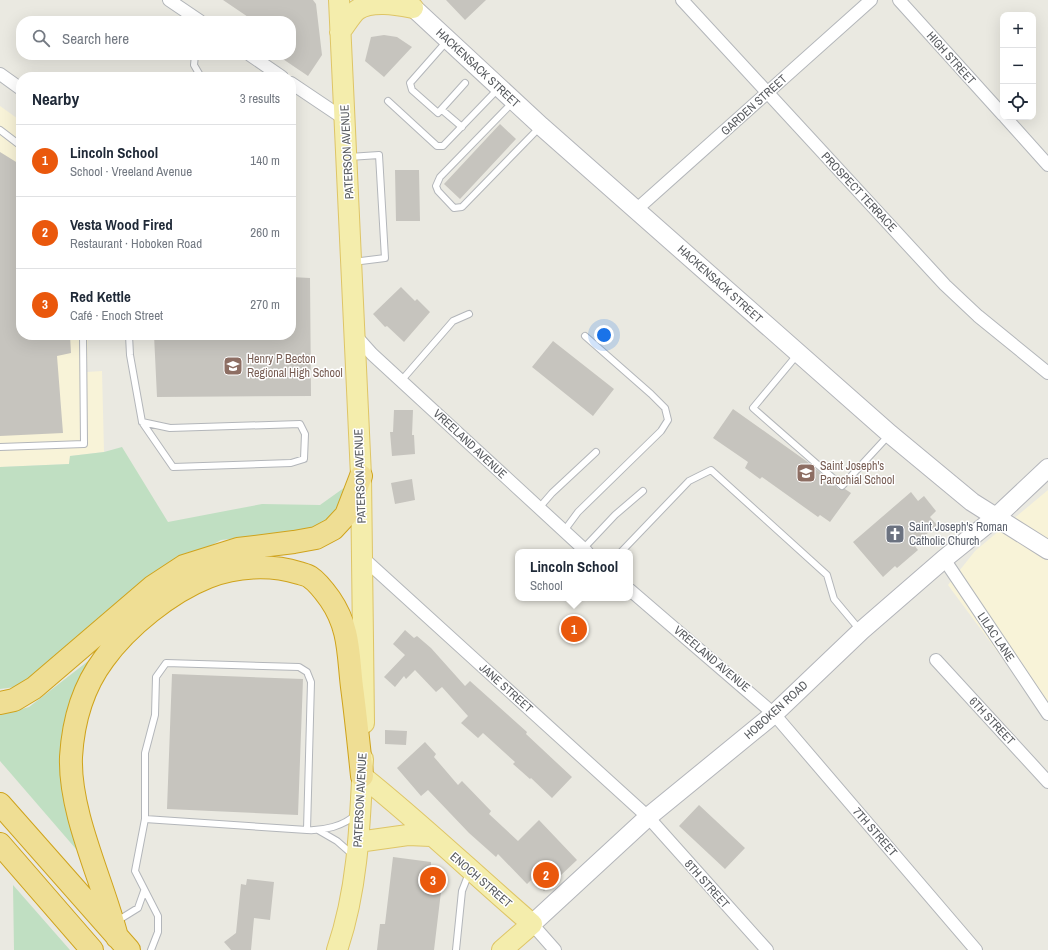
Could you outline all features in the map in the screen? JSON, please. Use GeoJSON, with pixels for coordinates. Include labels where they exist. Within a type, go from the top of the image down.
{"type":"FeatureCollection","features":[{"type":"Feature","properties":{"kind":"highway"},"geometry":{"type":"LineString","coordinates":[[0,703],[14,700],[34,688],[152,587],[184,566],[238,549],[316,538],[333,529],[346,516],[361,476]]}},
{"type":"Feature","properties":{"kind":"highway"},"geometry":{"type":"LineString","coordinates":[[120,937],[84,832],[74,793],[71,758],[76,719],[87,688],[103,660],[128,632],[169,597],[208,576],[249,568],[279,567],[310,576],[329,598],[342,619],[349,644],[351,677],[362,776]]}},
{"type":"Feature","properties":{"kind":"highway"},"geometry":{"type":"LineString","coordinates":[[0,804],[120,937]]}},
{"type":"Feature","properties":{"kind":"highway"},"geometry":{"type":"LineString","coordinates":[[0,844],[92,950]]}},
{"type":"Feature","properties":{"kind":"main road","name":"PATERSON AVENUE"},"geometry":{"type":"LineString","coordinates":[[336,950],[351,898],[357,850],[362,776],[364,683],[361,476],[346,120],[340,32],[340,0]]}},
{"type":"Feature","properties":{"kind":"main road"},"geometry":{"type":"LineString","coordinates":[[340,32],[358,10],[371,5],[409,4]]}},
{"type":"Feature","properties":{"kind":"main road","name":"HACKENSACK STREET"},"geometry":{"type":"LineString","coordinates":[[409,4],[541,126],[637,209],[798,354],[890,434],[972,502],[1048,550]]}},
{"type":"Feature","properties":{"kind":"main road","name":"HOBOKEN ROAD"},"geometry":{"type":"LineString","coordinates":[[502,950],[648,817],[774,714],[862,632],[944,559],[996,517],[1048,468]]}},
{"type":"Feature","properties":{"kind":"main road","name":"ENOCH STREET"},"geometry":{"type":"LineString","coordinates":[[362,776],[402,808],[431,836],[532,924]]}},
{"type":"Feature","properties":{"kind":"main road"},"geometry":{"type":"LineString","coordinates":[[357,850],[408,835],[431,836]]}},
{"type":"Feature","properties":{"kind":"street"},"geometry":{"type":"LineString","coordinates":[[170,0],[193,16]]}},
{"type":"Feature","properties":{"kind":"street","name":"PROSPECT TERRACE"},"geometry":{"type":"LineString","coordinates":[[682,0],[945,285],[978,316],[1048,373]]}},
{"type":"Feature","properties":{"kind":"street","name":"GARDEN STREET"},"geometry":{"type":"LineString","coordinates":[[637,209],[871,0]]}},
{"type":"Feature","properties":{"kind":"street","name":"HIGH STREET"},"geometry":{"type":"LineString","coordinates":[[898,0],[1000,112]]}},
{"type":"Feature","properties":{"kind":"street"},"geometry":{"type":"LineString","coordinates":[[257,60],[275,72]]}},
{"type":"Feature","properties":{"kind":"street"},"geometry":{"type":"LineString","coordinates":[[0,74],[16,85]]}},
{"type":"Feature","properties":{"kind":"street"},"geometry":{"type":"LineString","coordinates":[[296,86],[346,120]]}},
{"type":"Feature","properties":{"kind":"street","name":"HIGH STREET"},"geometry":{"type":"LineString","coordinates":[[1008,120],[1048,165]]}},
{"type":"Feature","properties":{"kind":"street","name":"VREELAND AVENUE"},"geometry":{"type":"LineString","coordinates":[[355,335],[401,380],[584,549]]}},
{"type":"Feature","properties":{"kind":"street","name":"JANE STREET"},"geometry":{"type":"LineString","coordinates":[[363,558],[648,817]]}},
{"type":"Feature","properties":{"kind":"street","name":"LILAC LANE"},"geometry":{"type":"LineString","coordinates":[[944,559],[1048,714]]}},
{"type":"Feature","properties":{"kind":"street","name":"VREELAND AVENUE"},"geometry":{"type":"LineString","coordinates":[[633,593],[774,714]]}},
{"type":"Feature","properties":{"kind":"street","name":"6TH STREET"},"geometry":{"type":"LineString","coordinates":[[936,660],[1048,782]]}},
{"type":"Feature","properties":{"kind":"street","name":"7TH STREET"},"geometry":{"type":"LineString","coordinates":[[774,714],[976,950]]}},
{"type":"Feature","properties":{"kind":"street","name":"8TH STREET"},"geometry":{"type":"LineString","coordinates":[[648,817],[767,950]]}},
{"type":"Feature","properties":{"kind":"street"},"geometry":{"type":"LineString","coordinates":[[532,924],[555,950]]}},
{"type":"Feature","properties":{"kind":"lane"},"geometry":{"type":"LineString","coordinates":[[448,40],[410,83],[412,90],[438,112],[442,110],[465,83]]}},
{"type":"Feature","properties":{"kind":"lane"},"geometry":{"type":"LineString","coordinates":[[195,60],[194,65],[198,72]]}},
{"type":"Feature","properties":{"kind":"lane"},"geometry":{"type":"LineString","coordinates":[[388,101],[438,146],[443,146],[499,88]]}},
{"type":"Feature","properties":{"kind":"lane"},"geometry":{"type":"LineString","coordinates":[[514,101],[440,177],[436,186],[438,191],[454,208],[462,207],[541,126]]}},
{"type":"Feature","properties":{"kind":"lane"},"geometry":{"type":"LineString","coordinates":[[442,110],[462,127]]}},
{"type":"Feature","properties":{"kind":"lane"},"geometry":{"type":"LineString","coordinates":[[0,130],[16,142]]}},
{"type":"Feature","properties":{"kind":"lane"},"geometry":{"type":"LineString","coordinates":[[347,157],[379,155],[385,258],[352,262]]}},
{"type":"Feature","properties":{"kind":"lane"},"geometry":{"type":"LineString","coordinates":[[401,380],[453,321],[469,314]]}},
{"type":"Feature","properties":{"kind":"lane"},"geometry":{"type":"LineString","coordinates":[[564,531],[578,512],[661,431],[668,420],[665,408],[585,336]]}},
{"type":"Feature","properties":{"kind":"lane"},"geometry":{"type":"LineString","coordinates":[[0,447],[84,444],[83,340]]}},
{"type":"Feature","properties":{"kind":"lane"},"geometry":{"type":"LineString","coordinates":[[129,340],[130,355],[142,422],[173,467],[187,468],[291,463],[304,460],[305,434],[300,424],[170,428],[142,422]]}},
{"type":"Feature","properties":{"kind":"lane"},"geometry":{"type":"LineString","coordinates":[[798,354],[753,408],[842,486],[890,434]]}},
{"type":"Feature","properties":{"kind":"lane"},"geometry":{"type":"LineString","coordinates":[[539,508],[552,493],[596,452]]}},
{"type":"Feature","properties":{"kind":"lane"},"geometry":{"type":"LineString","coordinates":[[624,549],[689,481],[711,470],[827,575],[834,599],[862,632]]}},
{"type":"Feature","properties":{"kind":"lane"},"geometry":{"type":"LineString","coordinates":[[586,549],[616,515],[643,491]]}},
{"type":"Feature","properties":{"kind":"lane"},"geometry":{"type":"LineString","coordinates":[[151,950],[158,932],[158,916],[135,871],[145,819],[145,753],[155,715],[156,677],[166,663],[299,666],[307,672],[311,682],[307,830]]}},
{"type":"Feature","properties":{"kind":"lane"},"geometry":{"type":"LineString","coordinates":[[145,819],[318,830],[349,822],[360,811]]}},
{"type":"Feature","properties":{"kind":"lane"},"geometry":{"type":"LineString","coordinates":[[318,830],[357,850]]}},
{"type":"Feature","properties":{"kind":"lane"},"geometry":{"type":"LineString","coordinates":[[456,950],[462,891],[471,871]]}},
{"type":"Feature","properties":{"kind":"lane"},"geometry":{"type":"LineString","coordinates":[[120,937],[138,908],[144,891]]}},
{"type":"Feature","properties":{"kind":"shaded area"},"geometry":{"type":"Polygon","coordinates":[[[0,106],[16,117],[16,340],[88,340],[87,372],[102,371],[104,452],[70,456],[69,464],[0,467],[0,106]]]}},
{"type":"Feature","properties":{"kind":"shaded area"},"geometry":{"type":"Polygon","coordinates":[[[1048,490],[1048,720],[948,585],[975,551],[1048,490]]]}},
{"type":"Feature","properties":{"kind":"green space"},"geometry":{"type":"Polygon","coordinates":[[[122,447],[168,522],[262,504],[320,505],[348,485],[339,514],[308,530],[221,540],[164,572],[23,686],[0,689],[0,467],[69,464],[70,456],[104,452],[122,447]]]}},
{"type":"Feature","properties":{"kind":"green space"},"geometry":{"type":"Polygon","coordinates":[[[105,648],[65,735],[79,841],[76,849],[0,761],[0,715],[29,707],[105,648]]]}},
{"type":"Feature","properties":{"kind":"green space"},"geometry":{"type":"Polygon","coordinates":[[[13,885],[70,950],[14,950],[13,885]]]}},
{"type":"Feature","properties":{"kind":"building"},"geometry":{"type":"Polygon","coordinates":[[[223,0],[313,0],[316,4],[322,55],[308,76],[284,60],[296,60],[296,16],[247,16],[223,0]]]}},
{"type":"Feature","properties":{"kind":"building"},"geometry":{"type":"Polygon","coordinates":[[[446,0],[486,0],[465,20],[446,0]]]}},
{"type":"Feature","properties":{"kind":"building"},"geometry":{"type":"Polygon","coordinates":[[[384,35],[397,37],[412,47],[384,77],[365,61],[371,37],[384,35]]]}},
{"type":"Feature","properties":{"kind":"building"},"geometry":{"type":"Polygon","coordinates":[[[500,124],[516,139],[460,199],[444,184],[500,124]]]}},
{"type":"Feature","properties":{"kind":"building"},"geometry":{"type":"Polygon","coordinates":[[[0,152],[16,162],[16,340],[70,340],[71,353],[57,356],[63,433],[0,436],[0,152]]]}},
{"type":"Feature","properties":{"kind":"building"},"geometry":{"type":"Polygon","coordinates":[[[395,170],[419,170],[420,221],[396,221],[395,170]]]}},
{"type":"Feature","properties":{"kind":"building","name":"Henry P Becton Regional High School"},"geometry":{"type":"Polygon","coordinates":[[[296,277],[310,278],[311,396],[157,397],[154,340],[296,340],[296,277]]]}},
{"type":"Feature","properties":{"kind":"building"},"geometry":{"type":"Polygon","coordinates":[[[401,287],[415,301],[417,299],[430,312],[404,342],[387,326],[385,327],[373,314],[401,287]]]}},
{"type":"Feature","properties":{"kind":"building"},"geometry":{"type":"Polygon","coordinates":[[[553,341],[614,389],[593,416],[532,367],[553,341]]]}},
{"type":"Feature","properties":{"kind":"building"},"geometry":{"type":"Polygon","coordinates":[[[733,409],[809,463],[839,489],[845,489],[851,493],[830,522],[820,515],[818,517],[762,477],[760,479],[745,468],[748,462],[713,438],[733,409]]]}},
{"type":"Feature","properties":{"kind":"building"},"geometry":{"type":"Polygon","coordinates":[[[394,410],[413,410],[412,435],[414,435],[415,454],[392,456],[390,432],[393,432],[394,410]]]}},
{"type":"Feature","properties":{"kind":"building"},"geometry":{"type":"Polygon","coordinates":[[[412,479],[415,500],[395,504],[391,483],[412,479]]]}},
{"type":"Feature","properties":{"kind":"building","name":"Saint Joseph's Roman Catholic Church"},"geometry":{"type":"Polygon","coordinates":[[[911,492],[918,501],[924,496],[936,511],[930,517],[937,525],[914,545],[918,550],[897,568],[895,566],[883,577],[853,542],[911,492]]]}},
{"type":"Feature","properties":{"kind":"building"},"geometry":{"type":"Polygon","coordinates":[[[405,630],[414,638],[417,636],[431,648],[465,686],[470,681],[527,732],[526,734],[572,777],[552,798],[531,778],[530,779],[513,764],[515,762],[483,733],[478,738],[461,723],[468,716],[442,687],[436,692],[415,670],[406,679],[404,676],[395,687],[384,677],[405,655],[393,644],[405,630]]]}},
{"type":"Feature","properties":{"kind":"building"},"geometry":{"type":"Polygon","coordinates":[[[172,674],[303,679],[298,815],[167,809],[172,674]]]}},
{"type":"Feature","properties":{"kind":"building"},"geometry":{"type":"Polygon","coordinates":[[[385,730],[407,731],[406,745],[385,744],[385,730]]]}},
{"type":"Feature","properties":{"kind":"building"},"geometry":{"type":"Polygon","coordinates":[[[425,742],[436,754],[434,757],[458,785],[462,781],[491,811],[489,814],[518,841],[539,820],[577,860],[544,891],[532,879],[527,884],[498,854],[496,857],[469,833],[428,790],[421,796],[397,768],[425,742]]]}},
{"type":"Feature","properties":{"kind":"building"},"geometry":{"type":"Polygon","coordinates":[[[699,805],[745,848],[725,869],[679,826],[699,805]]]}},
{"type":"Feature","properties":{"kind":"building"},"geometry":{"type":"Polygon","coordinates":[[[393,857],[431,862],[431,869],[443,875],[434,950],[377,950],[380,924],[385,924],[393,857]]]}},
{"type":"Feature","properties":{"kind":"building"},"geometry":{"type":"Polygon","coordinates":[[[247,879],[274,882],[270,920],[254,918],[251,950],[231,950],[224,942],[236,933],[241,884],[246,885],[247,879]]]}},
{"type":"Feature","properties":{"kind":"place","name":"Henry P Becton Regional High School"},"geometry":{"type":"Point","coordinates":[233,366]}},
{"type":"Feature","properties":{"kind":"place","name":"Saint Joseph's Parochial School"},"geometry":{"type":"Point","coordinates":[806,473]}},
{"type":"Feature","properties":{"kind":"place","name":"Saint Joseph's Roman Catholic Church"},"geometry":{"type":"Point","coordinates":[895,534]}},
{"type":"Feature","properties":{"kind":"place","name":"Lincoln School"},"geometry":{"type":"Point","coordinates":[574,629]}},
{"type":"Feature","properties":{"kind":"place","name":"Vesta Wood Fired"},"geometry":{"type":"Point","coordinates":[546,875]}},
{"type":"Feature","properties":{"kind":"place","name":"Red Kettle"},"geometry":{"type":"Point","coordinates":[433,880]}}]}
